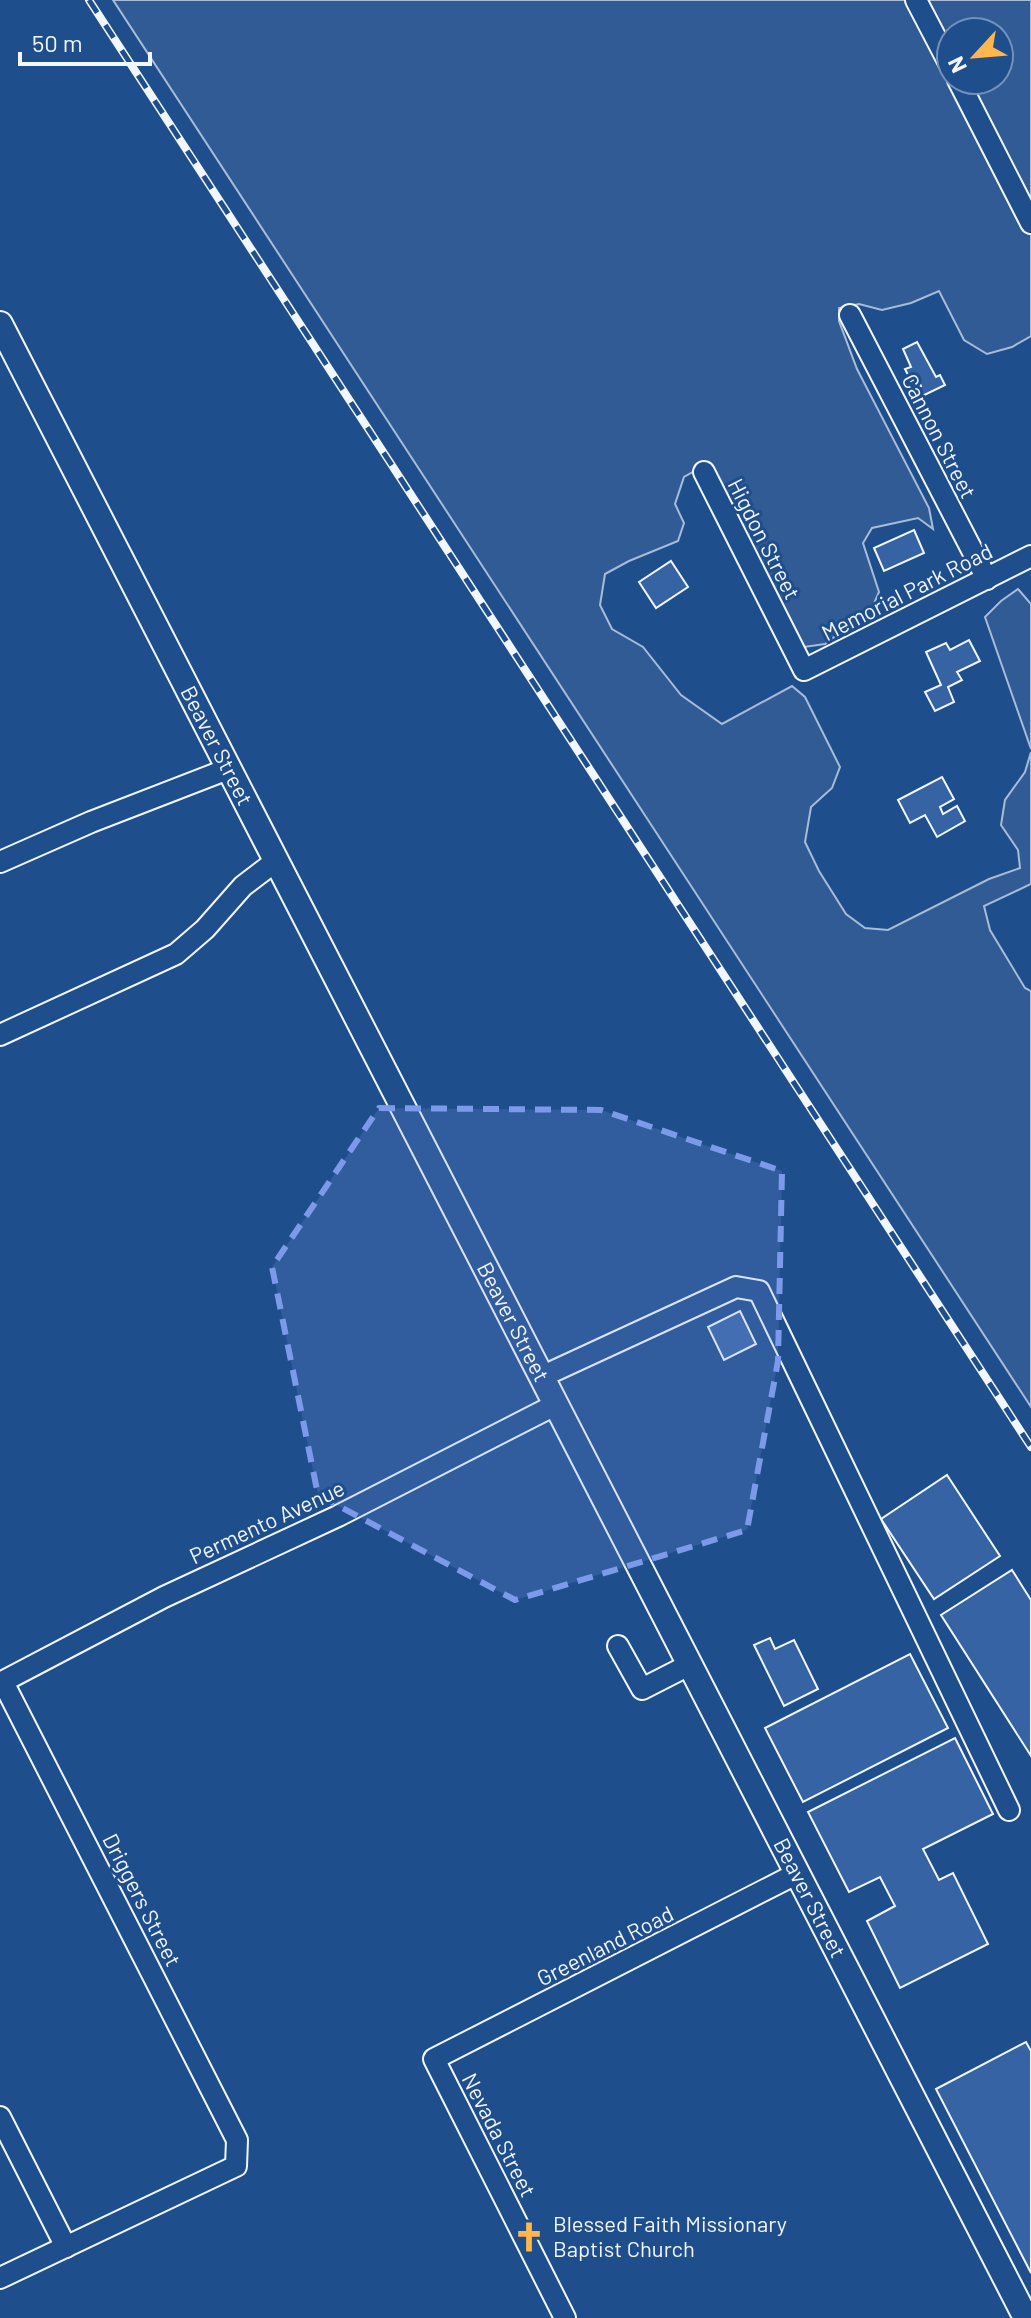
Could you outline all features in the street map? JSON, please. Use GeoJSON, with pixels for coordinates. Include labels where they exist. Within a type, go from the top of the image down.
{"type":"FeatureCollection","features":[{"type":"Feature","properties":{"kind":"main road","name":"Beaver Street"},"geometry":{"type":"LineString","coordinates":[[0,324],[1026,2318]]}},
{"type":"Feature","properties":{"kind":"street"},"geometry":{"type":"LineString","coordinates":[[916,0],[935,36]]}},
{"type":"Feature","properties":{"kind":"street"},"geometry":{"type":"LineString","coordinates":[[966,96],[1031,223]]}},
{"type":"Feature","properties":{"kind":"street","name":"Cannon Street"},"geometry":{"type":"LineString","coordinates":[[850,315],[987,579]]}},
{"type":"Feature","properties":{"kind":"street","name":"Higdon Street"},"geometry":{"type":"LineString","coordinates":[[704,472],[804,670]]}},
{"type":"Feature","properties":{"kind":"street","name":"Memorial Park Road"},"geometry":{"type":"LineString","coordinates":[[804,670],[1031,556]]}},
{"type":"Feature","properties":{"kind":"street"},"geometry":{"type":"LineString","coordinates":[[0,862],[91,822],[228,769]]}},
{"type":"Feature","properties":{"kind":"street"},"geometry":{"type":"LineString","coordinates":[[0,1035],[176,954],[205,929],[243,886],[276,861]]}},
{"type":"Feature","properties":{"kind":"street"},"geometry":{"type":"LineString","coordinates":[[541,1377],[736,1287],[759,1291],[1009,1810]]}},
{"type":"Feature","properties":{"kind":"street","name":"Permento Avenue"},"geometry":{"type":"LineString","coordinates":[[2,1683],[164,1597],[359,1505],[555,1405]]}},
{"type":"Feature","properties":{"kind":"street"},"geometry":{"type":"LineString","coordinates":[[618,1646],[642,1689],[689,1665]]}},
{"type":"Feature","properties":{"kind":"street","name":"Driggers Street"},"geometry":{"type":"LineString","coordinates":[[2,1683],[237,2140],[236,2166],[66,2247]]}},
{"type":"Feature","properties":{"kind":"street","name":"Greenland Road"},"geometry":{"type":"LineString","coordinates":[[434,2059],[796,1874]]}},
{"type":"Feature","properties":{"kind":"street","name":"Nevada Street"},"geometry":{"type":"LineString","coordinates":[[434,2059],[565,2318]]}},
{"type":"Feature","properties":{"kind":"street"},"geometry":{"type":"LineString","coordinates":[[0,2117],[66,2247],[0,2278]]}},
{"type":"Feature","properties":{"kind":"highlighted area"},"geometry":{"type":"Polygon","coordinates":[[[379,1108],[601,1110],[782,1171],[778,1361],[747,1530],[515,1600],[318,1495],[272,1267],[379,1108]]]}},
{"type":"Feature","properties":{"kind":"shaded area"},"geometry":{"type":"Polygon","coordinates":[[[113,0],[1031,0],[1031,336],[1012,347],[987,354],[964,340],[939,291],[911,303],[882,310],[859,304],[839,308],[839,321],[857,369],[929,508],[933,529],[918,518],[872,528],[863,543],[879,592],[872,608],[825,644],[797,648],[709,463],[684,477],[675,504],[684,523],[678,541],[605,574],[600,605],[612,629],[643,647],[681,695],[722,724],[792,686],[805,697],[840,767],[832,788],[811,807],[805,842],[846,914],[865,928],[888,930],[989,879],[1020,868],[1018,850],[1001,825],[1005,800],[1025,772],[1031,752],[1031,884],[984,906],[990,930],[1025,988],[1031,991],[1031,1407],[113,0]]]}},
{"type":"Feature","properties":{"kind":"shaded area"},"geometry":{"type":"Polygon","coordinates":[[[1018,589],[1031,604],[1031,749],[985,617],[1018,589]]]}},
{"type":"Feature","properties":{"kind":"building"},"geometry":{"type":"Polygon","coordinates":[[[917,342],[936,377],[940,375],[945,385],[912,401],[908,393],[921,386],[917,378],[911,381],[905,369],[911,367],[903,349],[917,342]]]}},
{"type":"Feature","properties":{"kind":"building"},"geometry":{"type":"Polygon","coordinates":[[[914,530],[924,553],[884,571],[874,548],[914,530]]]}},
{"type":"Feature","properties":{"kind":"building"},"geometry":{"type":"Polygon","coordinates":[[[671,561],[688,587],[656,608],[639,582],[671,561]]]}},
{"type":"Feature","properties":{"kind":"building"},"geometry":{"type":"Polygon","coordinates":[[[969,640],[980,661],[957,672],[962,680],[948,687],[954,702],[935,711],[925,692],[941,685],[926,652],[946,643],[950,650],[969,640]]]}},
{"type":"Feature","properties":{"kind":"building"},"geometry":{"type":"Polygon","coordinates":[[[942,777],[954,799],[940,807],[943,814],[957,806],[965,821],[937,837],[925,815],[910,823],[898,800],[942,777]]]}},
{"type":"Feature","properties":{"kind":"building"},"geometry":{"type":"Polygon","coordinates":[[[740,1311],[756,1344],[724,1360],[708,1327],[740,1311]]]}},
{"type":"Feature","properties":{"kind":"building"},"geometry":{"type":"Polygon","coordinates":[[[947,1475],[1000,1556],[934,1599],[881,1519],[947,1475]]]}},
{"type":"Feature","properties":{"kind":"building"},"geometry":{"type":"Polygon","coordinates":[[[1012,1570],[1031,1600],[1031,1756],[941,1615],[1012,1570]]]}},
{"type":"Feature","properties":{"kind":"building"},"geometry":{"type":"Polygon","coordinates":[[[770,1638],[775,1649],[794,1640],[818,1689],[784,1706],[754,1645],[770,1638]]]}},
{"type":"Feature","properties":{"kind":"building"},"geometry":{"type":"Polygon","coordinates":[[[910,1654],[948,1728],[803,1802],[765,1728],[910,1654]]]}},
{"type":"Feature","properties":{"kind":"building"},"geometry":{"type":"Polygon","coordinates":[[[955,1738],[993,1814],[923,1849],[939,1880],[953,1873],[988,1944],[900,1988],[867,1921],[895,1906],[880,1877],[849,1892],[808,1812],[955,1738]]]}},
{"type":"Feature","properties":{"kind":"building"},"geometry":{"type":"Polygon","coordinates":[[[1026,2042],[1031,2051],[1031,2273],[936,2089],[1026,2042]]]}},
{"type":"Feature","properties":{"kind":"railway"},"geometry":{"type":"LineString","coordinates":[[89,0],[1031,1447]]}},
{"type":"Feature","properties":{"kind":"place","name":"Blessed Faith Missionary Baptist Church"},"geometry":{"type":"Point","coordinates":[529,2237]}}]}
